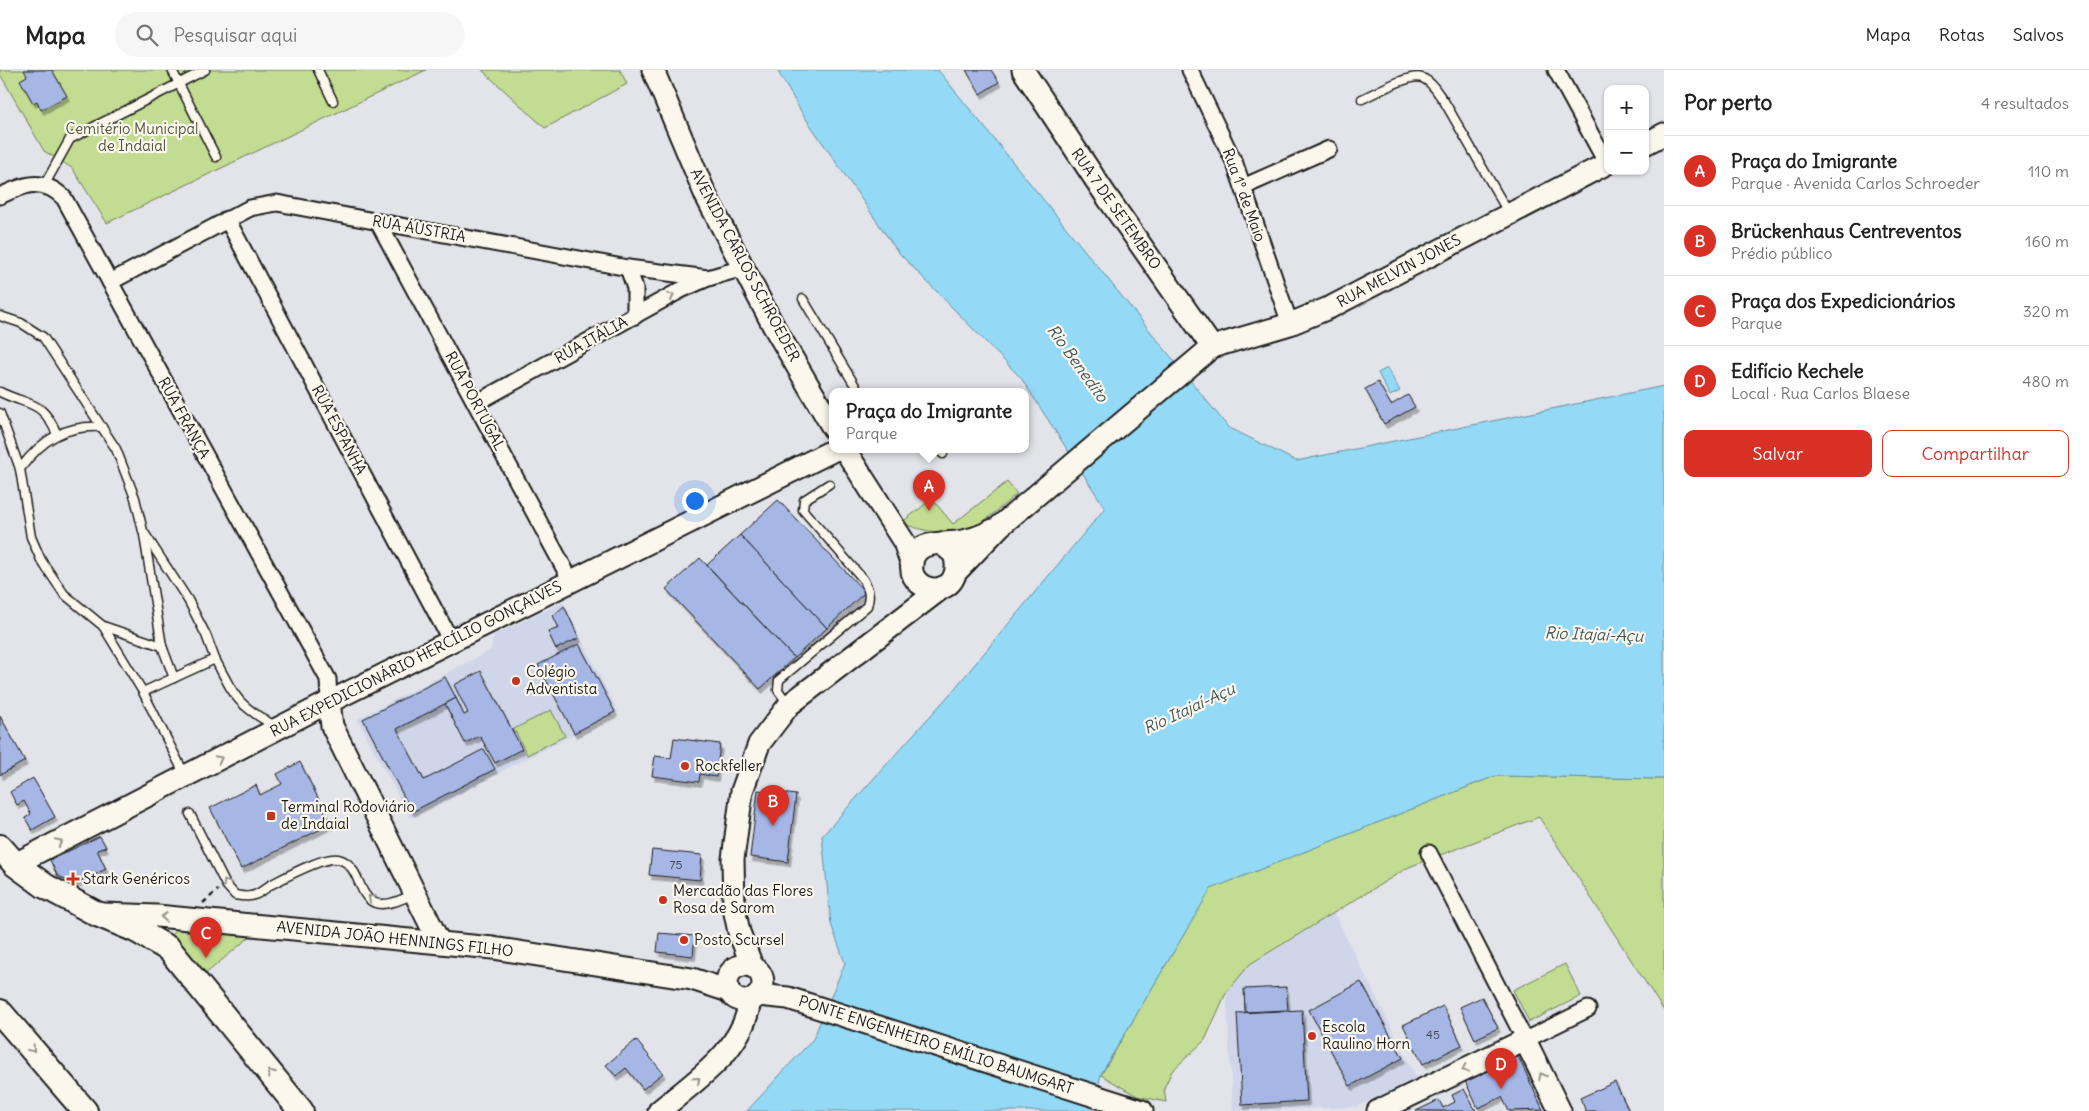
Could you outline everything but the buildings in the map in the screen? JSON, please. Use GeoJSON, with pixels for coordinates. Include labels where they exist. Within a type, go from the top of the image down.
{"type":"FeatureCollection","features":[{"type":"Feature","properties":{"kind":"main road","name":"AVENIDA CARLOS SCHROEDER"},"geometry":{"type":"LineString","coordinates":[[653,70],[706,196],[744,268],[829,416]]}},
{"type":"Feature","properties":{"kind":"main road","name":"RUA 7 DE SETEMBRO"},"geometry":{"type":"LineString","coordinates":[[1022,70],[1105,194],[1212,347]]}},
{"type":"Feature","properties":{"kind":"main road"},"geometry":{"type":"LineString","coordinates":[[1649,142],[1664,134]]}},
{"type":"Feature","properties":{"kind":"main road","name":"RUA MELVIN JONES"},"geometry":{"type":"LineString","coordinates":[[1000,526],[1186,366],[1212,347],[1290,324],[1330,307],[1604,165]]}},
{"type":"Feature","properties":{"kind":"main road","name":"RUA EXPEDICIONÁRIO HERCÍLIO GONÇALVES"},"geometry":{"type":"LineString","coordinates":[[5,861],[186,777],[329,702],[829,453]]}},
{"type":"Feature","properties":{"kind":"main road"},"geometry":{"type":"LineString","coordinates":[[847,453],[897,531],[909,553],[912,568],[921,584],[928,588],[943,587]]}},
{"type":"Feature","properties":{"kind":"main road"},"geometry":{"type":"LineString","coordinates":[[887,629],[905,603],[912,568],[918,551],[936,543],[972,538],[1000,526]]}},
{"type":"Feature","properties":{"kind":"main road"},"geometry":{"type":"LineString","coordinates":[[659,1111],[708,1072],[726,1052],[745,1024],[745,981],[733,879],[736,834],[742,791],[759,744],[789,705],[954,578],[957,571],[1000,526]]}},
{"type":"Feature","properties":{"kind":"main road"},"geometry":{"type":"LineString","coordinates":[[897,531],[908,538],[936,543],[954,554],[957,571]]}},
{"type":"Feature","properties":{"kind":"main road"},"geometry":{"type":"LineString","coordinates":[[329,702],[332,726],[439,942]]}},
{"type":"Feature","properties":{"kind":"main road"},"geometry":{"type":"LineString","coordinates":[[5,861],[97,914],[136,930],[169,949],[301,1111]]}},
{"type":"Feature","properties":{"kind":"main road","name":"AVENIDA JOÃO HENNINGS FILHO"},"geometry":{"type":"LineString","coordinates":[[97,914],[198,920],[439,942],[581,960],[692,979],[745,981]]}},
{"type":"Feature","properties":{"kind":"main road","name":"PONTE ENGENHEIRO EMÍLIO BAUMGART"},"geometry":{"type":"LineString","coordinates":[[745,981],[794,1000],[1142,1111]]}},
{"type":"Feature","properties":{"kind":"main road"},"geometry":{"type":"LineString","coordinates":[[0,1012],[85,1111]]}},
{"type":"Feature","properties":{"kind":"main road"},"geometry":{"type":"LineString","coordinates":[[1382,1110],[1525,1040],[1560,1111]]}},
{"type":"Feature","properties":{"kind":"street","name":"Rua 1º de Maio"},"geometry":{"type":"LineString","coordinates":[[1190,70],[1227,146],[1290,324]]}},
{"type":"Feature","properties":{"kind":"street"},"geometry":{"type":"LineString","coordinates":[[1556,70],[1604,156]]}},
{"type":"Feature","properties":{"kind":"street"},"geometry":{"type":"LineString","coordinates":[[1243,187],[1329,149]]}},
{"type":"Feature","properties":{"kind":"street"},"geometry":{"type":"LineString","coordinates":[[0,196],[32,184],[45,184]]}},
{"type":"Feature","properties":{"kind":"street","name":"RUA FRANÇA"},"geometry":{"type":"LineString","coordinates":[[45,184],[64,198],[328,679],[329,702]]}},
{"type":"Feature","properties":{"kind":"street","name":"RUA ÁUSTRIA"},"geometry":{"type":"LineString","coordinates":[[110,282],[250,208],[277,203],[628,268],[708,278],[744,268]]}},
{"type":"Feature","properties":{"kind":"street","name":"RUA ESPANHA"},"geometry":{"type":"LineString","coordinates":[[227,219],[451,642]]}},
{"type":"Feature","properties":{"kind":"street","name":"RUA PORTUGAL"},"geometry":{"type":"LineString","coordinates":[[378,222],[571,582]]}},
{"type":"Feature","properties":{"kind":"street"},"geometry":{"type":"LineString","coordinates":[[628,268],[635,288],[635,316]]}},
{"type":"Feature","properties":{"kind":"street","name":"RUA ITÁLIA"},"geometry":{"type":"LineString","coordinates":[[476,403],[708,278]]}},
{"type":"Feature","properties":{"kind":"street"},"geometry":{"type":"LineString","coordinates":[[1429,854],[1525,1040],[1588,1009]]}},
{"type":"Feature","properties":{"kind":"lane"},"geometry":{"type":"LineString","coordinates":[[172,70],[216,157]]}},
{"type":"Feature","properties":{"kind":"lane"},"geometry":{"type":"LineString","coordinates":[[45,184],[70,139],[205,70]]}},
{"type":"Feature","properties":{"kind":"lane"},"geometry":{"type":"LineString","coordinates":[[318,70],[333,101]]}},
{"type":"Feature","properties":{"kind":"lane"},"geometry":{"type":"LineString","coordinates":[[1362,99],[1410,78],[1422,78],[1433,86],[1444,101],[1509,214]]}},
{"type":"Feature","properties":{"kind":"lane"},"geometry":{"type":"LineString","coordinates":[[803,299],[856,388]]}},
{"type":"Feature","properties":{"kind":"lane"},"geometry":{"type":"LineString","coordinates":[[0,316],[21,323],[43,337],[116,449],[135,498],[143,531],[162,646],[174,678]]}},
{"type":"Feature","properties":{"kind":"lane"},"geometry":{"type":"LineString","coordinates":[[0,392],[35,404],[50,418],[58,434]]}},
{"type":"Feature","properties":{"kind":"lane"},"geometry":{"type":"LineString","coordinates":[[0,413],[20,469],[31,537],[41,560],[64,594],[103,626],[143,692],[186,777]]}},
{"type":"Feature","properties":{"kind":"lane"},"geometry":{"type":"LineString","coordinates":[[20,469],[39,448],[58,434],[78,427],[102,427]]}},
{"type":"Feature","properties":{"kind":"lane"},"geometry":{"type":"LineString","coordinates":[[789,705],[778,690],[779,680],[867,606],[870,598],[868,588],[863,579],[804,510],[804,500],[829,484]]}},
{"type":"Feature","properties":{"kind":"lane"},"geometry":{"type":"LineString","coordinates":[[143,531],[188,600],[215,659],[237,700],[254,715],[278,729]]}},
{"type":"Feature","properties":{"kind":"lane"},"geometry":{"type":"LineString","coordinates":[[103,626],[162,646]]}},
{"type":"Feature","properties":{"kind":"lane"},"geometry":{"type":"LineString","coordinates":[[143,692],[215,659]]}},
{"type":"Feature","properties":{"kind":"lane"},"geometry":{"type":"LineString","coordinates":[[190,814],[226,885],[235,895],[252,897],[320,862],[336,858],[347,863],[367,898],[380,905],[396,903],[414,893]]}},
{"type":"Feature","properties":{"kind":"path"},"geometry":{"type":"LineString","coordinates":[[198,920],[200,907],[211,894],[226,885]]}},
{"type":"Feature","properties":{"kind":"shaded area","name":"Colégio Adventista"},"geometry":{"type":"Polygon","coordinates":[[[563,602],[618,712],[410,818],[357,719],[491,650],[494,635],[563,602]]]}},
{"type":"Feature","properties":{"kind":"shaded area","name":"Escola Raulino Horn"},"geometry":{"type":"Polygon","coordinates":[[[1334,913],[1417,1079],[1355,1107],[1233,1111],[1226,993],[1250,964],[1334,913]]]}},
{"type":"Feature","properties":{"kind":"green space","name":"Cemitério Municipal de Indaial"},"geometry":{"type":"Polygon","coordinates":[[[0,70],[426,70],[107,223],[72,168],[44,151],[0,74],[0,70]]]}},
{"type":"Feature","properties":{"kind":"green space"},"geometry":{"type":"Polygon","coordinates":[[[482,70],[620,70],[627,84],[545,128],[482,70]]]}},
{"type":"Feature","properties":{"kind":"green space"},"geometry":{"type":"Polygon","coordinates":[[[1007,482],[1017,494],[985,520],[973,527],[946,533],[918,529],[901,523],[932,499],[953,524],[1007,482]]]}},
{"type":"Feature","properties":{"kind":"green space"},"geometry":{"type":"Polygon","coordinates":[[[551,710],[565,736],[527,755],[514,729],[551,710]]]}},
{"type":"Feature","properties":{"kind":"green space"},"geometry":{"type":"Polygon","coordinates":[[[1495,776],[1664,779],[1664,1011],[1539,817],[1409,867],[1250,964],[1226,993],[1205,1040],[1172,1071],[1164,1088],[1166,1102],[1137,1096],[1101,1075],[1210,889],[1495,776]]]}},
{"type":"Feature","properties":{"kind":"green space"},"geometry":{"type":"Polygon","coordinates":[[[178,928],[253,934],[203,976],[173,941],[172,934],[178,928]]]}},
{"type":"Feature","properties":{"kind":"green space"},"geometry":{"type":"Polygon","coordinates":[[[1565,964],[1581,996],[1529,1022],[1513,990],[1565,964]]]}},
{"type":"Feature","properties":{"kind":"water"},"geometry":{"type":"Polygon","coordinates":[[[777,70],[938,70],[1228,427],[1296,461],[1664,386],[1664,779],[1495,776],[1211,889],[1101,1074],[1093,1111],[747,1111],[813,1039],[845,963],[831,924],[822,836],[950,694],[1105,508],[1029,388],[898,252],[802,113],[777,70]]]}},
{"type":"Feature","properties":{"kind":"water"},"geometry":{"type":"Polygon","coordinates":[[[1387,368],[1400,391],[1390,396],[1378,373],[1387,368]]]}},
{"type":"Feature","properties":{"kind":"place","name":"Praça do Imigrante"},"geometry":{"type":"Point","coordinates":[929,511]}},
{"type":"Feature","properties":{"kind":"place","name":"Colégio Adventista"},"geometry":{"type":"Point","coordinates":[516,681]}},
{"type":"Feature","properties":{"kind":"place","name":"Rockfeller"},"geometry":{"type":"Point","coordinates":[685,766]}},
{"type":"Feature","properties":{"kind":"place","name":"Terminal Rodoviário de Indaial"},"geometry":{"type":"Point","coordinates":[271,816]}},
{"type":"Feature","properties":{"kind":"place","name":"Brückenhaus Centreventos"},"geometry":{"type":"Point","coordinates":[773,826]}},
{"type":"Feature","properties":{"kind":"place","name":"Stark Genéricos"},"geometry":{"type":"Point","coordinates":[73,879]}},
{"type":"Feature","properties":{"kind":"place","name":"Mercadão das Flores Rosa de Sarom"},"geometry":{"type":"Point","coordinates":[663,900]}},
{"type":"Feature","properties":{"kind":"place","name":"Posto Scursel"},"geometry":{"type":"Point","coordinates":[684,940]}},
{"type":"Feature","properties":{"kind":"place","name":"Praça dos Expedicionários"},"geometry":{"type":"Point","coordinates":[206,958]}},
{"type":"Feature","properties":{"kind":"place","name":"Escola Raulino Horn"},"geometry":{"type":"Point","coordinates":[1312,1036]}},
{"type":"Feature","properties":{"kind":"place","name":"Edifício Kechele"},"geometry":{"type":"Point","coordinates":[1501,1089]}},
{"type":"Feature","properties":{"kind":"water label","name":"Rio Benedito"},"geometry":{"type":"Point","coordinates":[1078,363]}},
{"type":"Feature","properties":{"kind":"water label","name":"Rio Itajaí-Açu"},"geometry":{"type":"Point","coordinates":[1594,634]}},
{"type":"Feature","properties":{"kind":"water label","name":"Rio Itajaí-Açu"},"geometry":{"type":"Point","coordinates":[1189,708]}}]}
